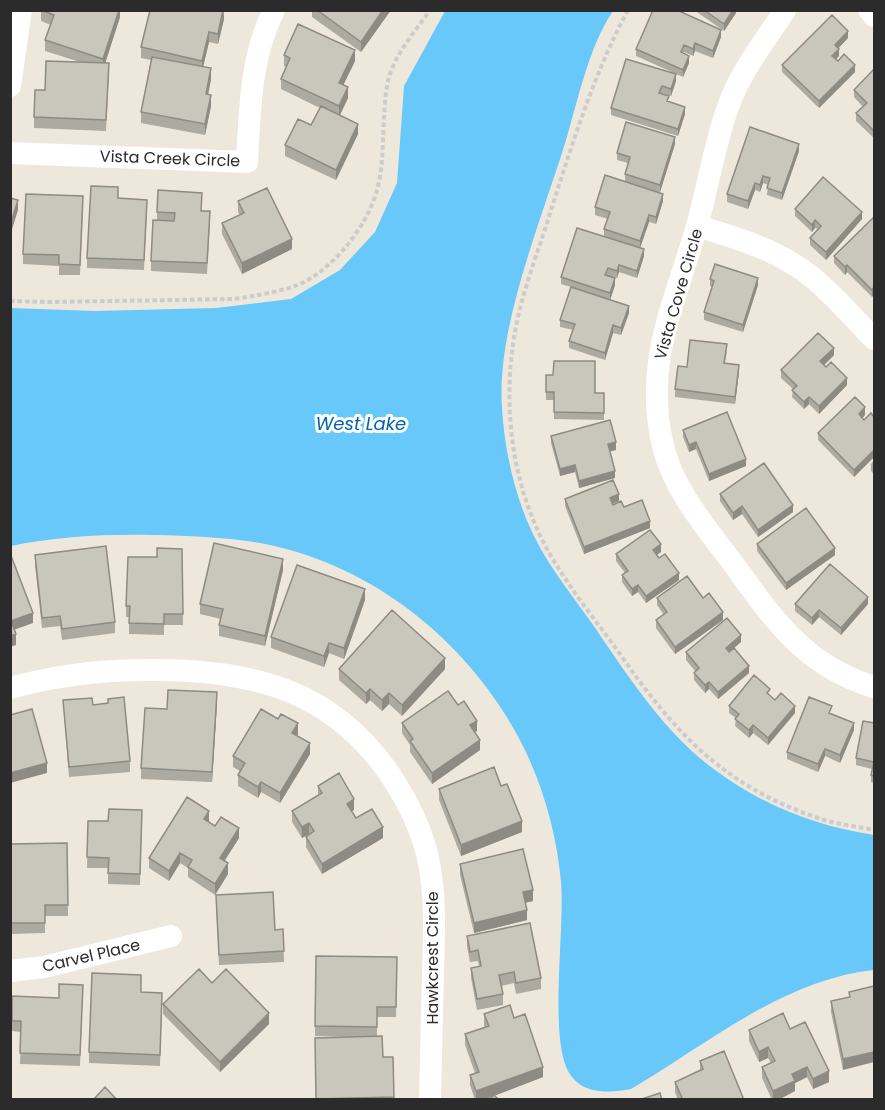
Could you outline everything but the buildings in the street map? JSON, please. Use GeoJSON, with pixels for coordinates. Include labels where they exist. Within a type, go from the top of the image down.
{"type":"FeatureCollection","features":[{"type":"Feature","properties":{"kind":"street"},"geometry":{"type":"LineString","coordinates":[[10,86],[21,10]]}},
{"type":"Feature","properties":{"kind":"street","name":"Vista Creek Circle"},"geometry":{"type":"LineString","coordinates":[[10,153],[247,162],[252,81],[256,59],[274,10]]}},
{"type":"Feature","properties":{"kind":"street","name":"Vista Cove Circle"},"geometry":{"type":"LineString","coordinates":[[785,10],[754,56],[728,106],[698,226],[660,344],[656,371],[656,410],[663,448],[685,495],[770,616],[796,645],[843,675],[874,687]]}},
{"type":"Feature","properties":{"kind":"street"},"geometry":{"type":"LineString","coordinates":[[869,10],[874,16]]}},
{"type":"Feature","properties":{"kind":"street"},"geometry":{"type":"LineString","coordinates":[[698,226],[780,255],[809,275],[874,339]]}},
{"type":"Feature","properties":{"kind":"street","name":"Hawkcrest Circle"},"geometry":{"type":"LineString","coordinates":[[10,688],[50,677],[89,671],[209,670],[267,682],[303,697],[355,733],[379,758],[403,794],[419,828],[429,861],[435,904],[430,1100]]}},
{"type":"Feature","properties":{"kind":"street","name":"Carvel Place"},"geometry":{"type":"LineString","coordinates":[[10,971],[44,967],[171,936]]}},
{"type":"Feature","properties":{"kind":"path"},"geometry":{"type":"LineString","coordinates":[[10,300],[50,302],[234,299],[258,295],[312,278],[336,257],[359,230],[378,190],[388,80],[402,50],[430,10]]}},
{"type":"Feature","properties":{"kind":"path"},"geometry":{"type":"LineString","coordinates":[[628,10],[607,48],[573,142],[515,329],[510,366],[509,400],[514,449],[525,497],[538,532],[573,588],[638,680],[680,733],[707,759],[734,778],[780,803],[817,818],[874,831]]}},
{"type":"Feature","properties":{"kind":"water","name":"West Lake"},"geometry":{"type":"Polygon","coordinates":[[[445,11],[613,11],[597,40],[585,74],[523,273],[506,343],[502,376],[505,437],[518,495],[534,536],[556,574],[632,682],[662,720],[696,755],[733,783],[791,813],[831,826],[874,835],[874,970],[840,976],[808,986],[777,1000],[717,1034],[631,1089],[604,1091],[588,1088],[573,1079],[568,1071],[562,1054],[559,1032],[562,902],[553,830],[531,764],[503,710],[477,675],[448,643],[416,615],[380,590],[342,569],[302,554],[260,543],[208,537],[119,535],[83,536],[11,546],[11,308],[95,311],[216,308],[291,299],[340,270],[375,232],[397,183],[404,86],[445,11]]]}}]}
